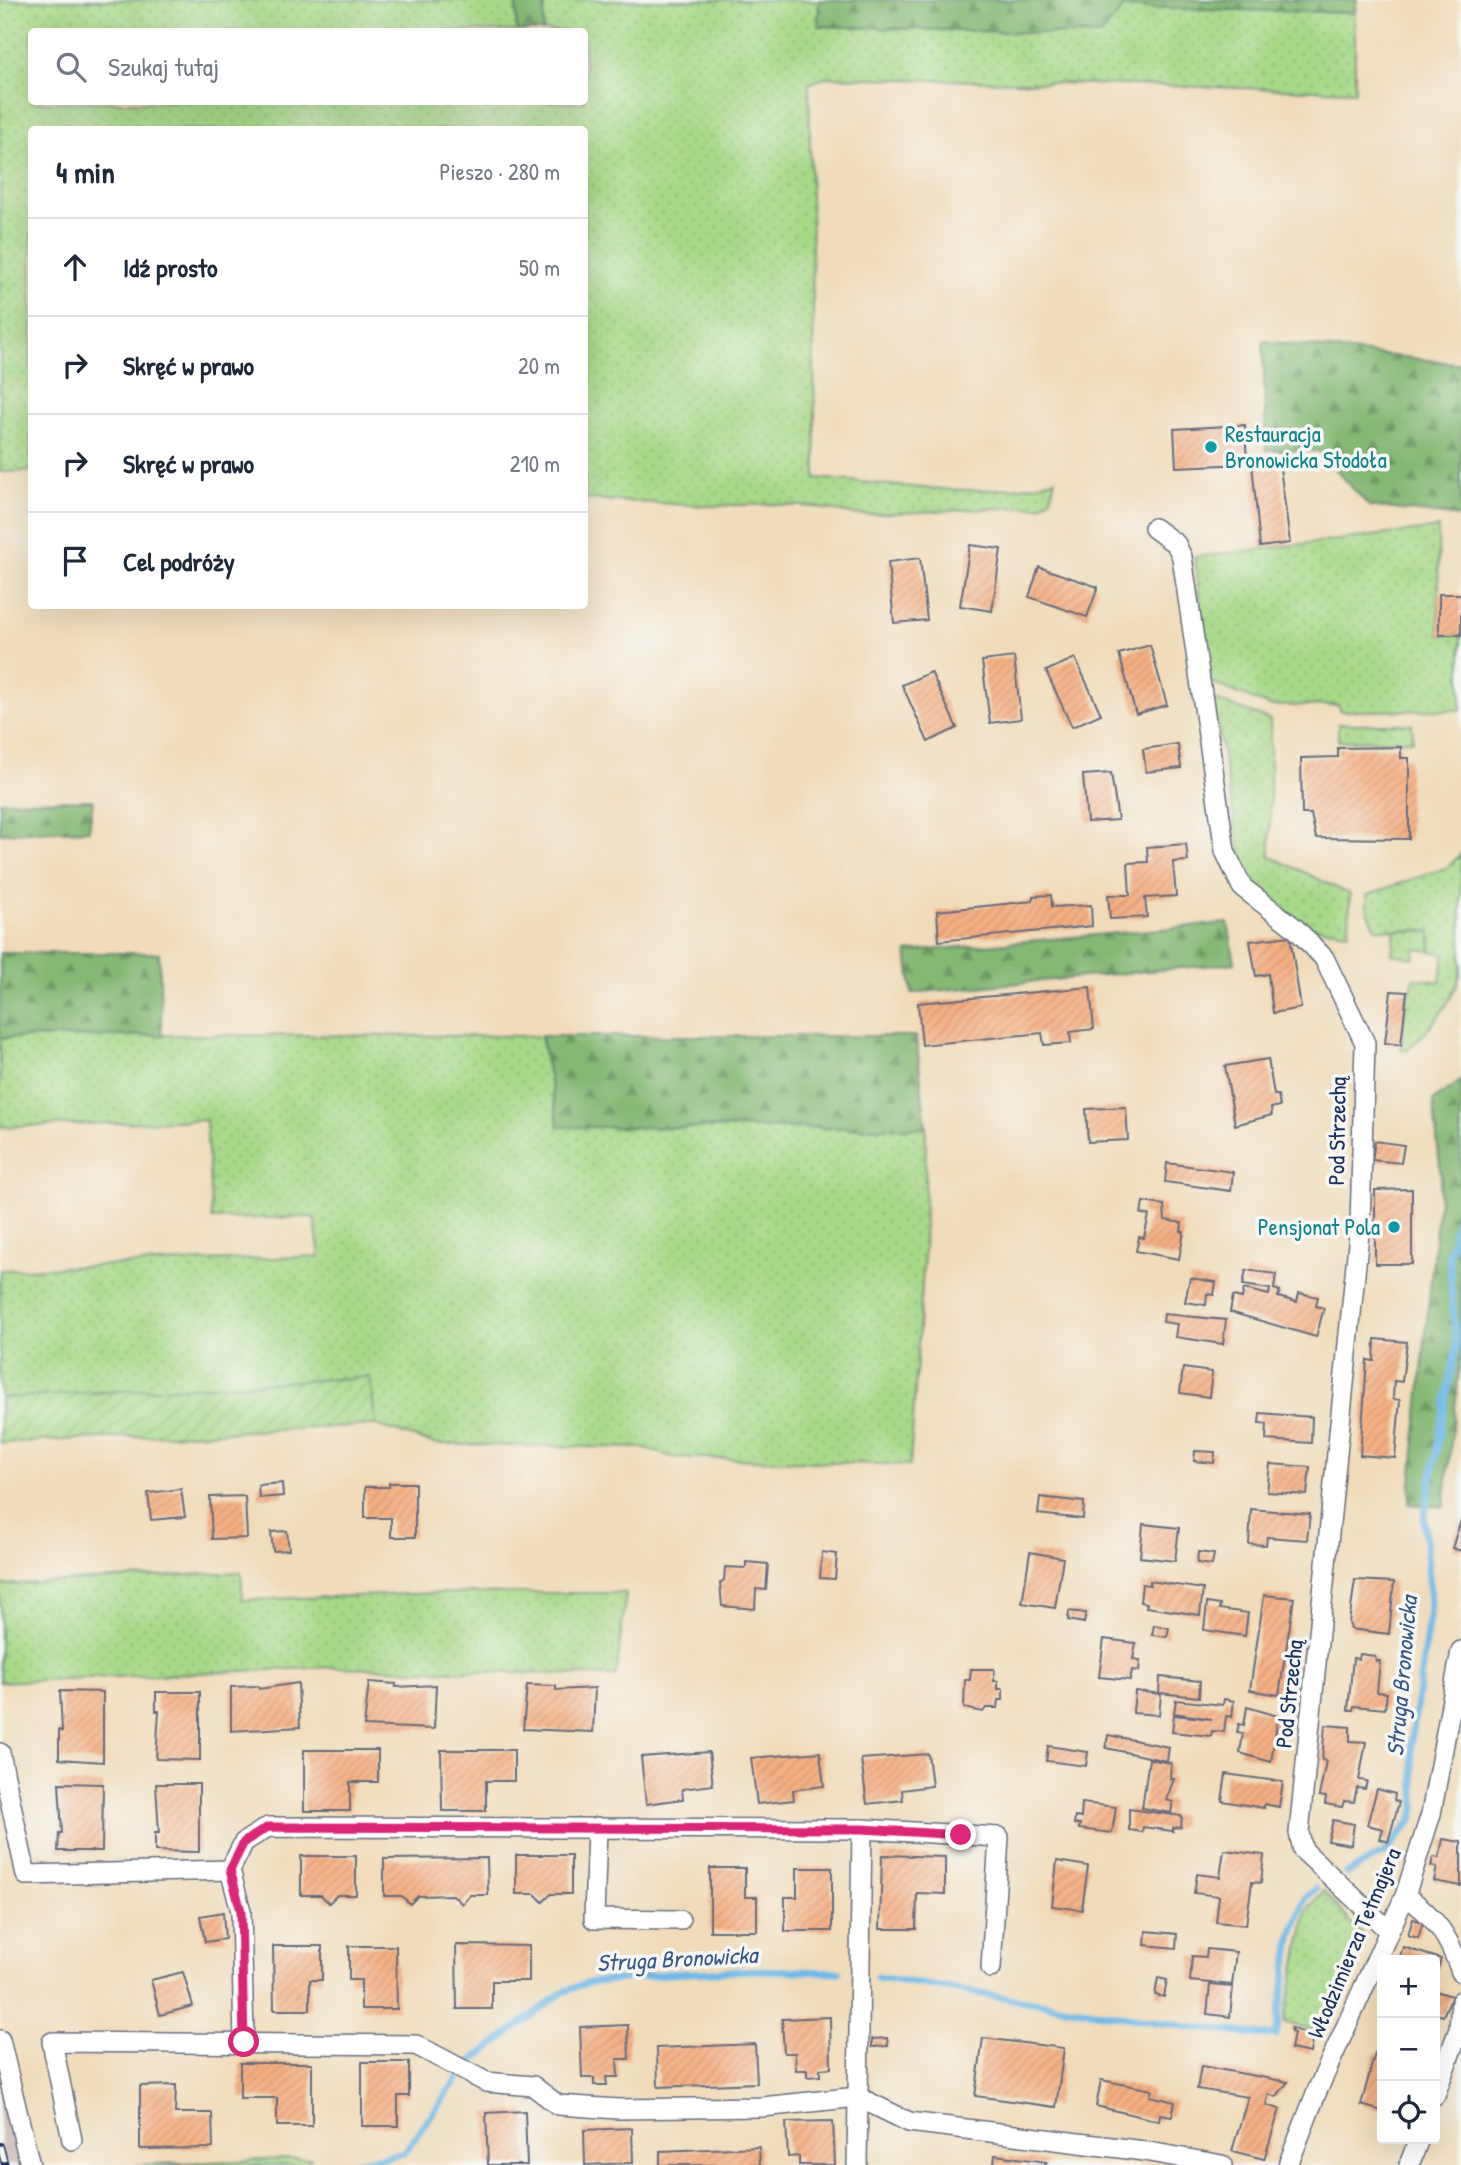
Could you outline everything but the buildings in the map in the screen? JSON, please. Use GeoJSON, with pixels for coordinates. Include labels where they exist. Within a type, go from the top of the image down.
{"type":"FeatureCollection","features":[{"type":"Feature","properties":{"kind":"street","name":"Pod Strzechą"},"geometry":{"type":"LineString","coordinates":[[1154,528],[1176,544],[1182,556],[1225,851],[1242,887],[1296,928],[1324,958],[1365,1043],[1360,1224],[1299,1833],[1303,1850],[1388,1930]]}},
{"type":"Feature","properties":{"kind":"street","name":"Włodzimierza Tetmajera"},"geometry":{"type":"LineString","coordinates":[[1289,2165],[1317,2091],[1405,1896],[1431,1814],[1461,1651]]}},
{"type":"Feature","properties":{"kind":"street"},"geometry":{"type":"LineString","coordinates":[[0,1753],[26,1875],[230,1870]]}},
{"type":"Feature","properties":{"kind":"street"},"geometry":{"type":"LineString","coordinates":[[244,2042],[241,1911],[230,1870],[244,1842],[268,1827],[862,1829],[999,1837],[991,1968]]}},
{"type":"Feature","properties":{"kind":"street"},"geometry":{"type":"LineString","coordinates":[[597,1827],[594,1919],[680,1920]]}},
{"type":"Feature","properties":{"kind":"street"},"geometry":{"type":"LineString","coordinates":[[857,2165],[862,1829]]}},
{"type":"Feature","properties":{"kind":"street"},"geometry":{"type":"LineString","coordinates":[[1405,1896],[1426,1910],[1443,1932],[1451,1943],[1461,1972]]}},
{"type":"Feature","properties":{"kind":"street"},"geometry":{"type":"LineString","coordinates":[[1440,2081],[1459,2029],[1461,2001]]}},
{"type":"Feature","properties":{"kind":"street"},"geometry":{"type":"LineString","coordinates":[[0,2040],[30,2165]]}},
{"type":"Feature","properties":{"kind":"street"},"geometry":{"type":"LineString","coordinates":[[72,2140],[52,2042],[416,2045],[486,2082],[533,2085],[558,2105],[618,2109],[762,2107],[858,2097],[909,2122],[1144,2151],[1222,2165]]}},
{"type":"Feature","properties":{"kind":"street"},"geometry":{"type":"LineString","coordinates":[[1409,2165],[1417,2144]]}},
{"type":"Feature","properties":{"kind":"shaded area"},"geometry":{"type":"Polygon","coordinates":[[[0,2084],[20,2165],[0,2165],[0,2084]]]}},
{"type":"Feature","properties":{"kind":"green space"},"geometry":{"type":"Polygon","coordinates":[[[0,0],[516,0],[517,28],[28,28],[28,105],[588,105],[588,28],[543,28],[545,0],[819,0],[819,26],[1101,35],[1124,7],[1355,13],[1355,91],[826,77],[809,84],[816,478],[970,490],[1029,486],[1055,479],[1051,498],[1040,506],[856,515],[816,507],[770,504],[710,506],[588,499],[588,126],[28,126],[28,471],[0,472],[0,0]]]}},
{"type":"Feature","properties":{"kind":"green space"},"geometry":{"type":"Polygon","coordinates":[[[516,0],[545,0],[543,28],[517,28],[516,0]]]}},
{"type":"Feature","properties":{"kind":"green space"},"geometry":{"type":"Polygon","coordinates":[[[819,0],[1357,0],[1355,13],[1124,7],[1101,35],[818,26],[819,0]]]}},
{"type":"Feature","properties":{"kind":"green space"},"geometry":{"type":"Polygon","coordinates":[[[1263,341],[1461,364],[1461,517],[1369,506],[1319,451],[1266,450],[1263,341]]]}},
{"type":"Feature","properties":{"kind":"green space"},"geometry":{"type":"Polygon","coordinates":[[[1438,528],[1439,635],[1461,635],[1461,710],[1340,711],[1339,705],[1269,706],[1210,682],[1194,557],[1438,528]]]}},
{"type":"Feature","properties":{"kind":"green space"},"geometry":{"type":"Polygon","coordinates":[[[1213,699],[1270,720],[1270,856],[1350,894],[1349,932],[1307,927],[1245,881],[1213,699]]]}},
{"type":"Feature","properties":{"kind":"green space"},"geometry":{"type":"Polygon","coordinates":[[[1338,724],[1412,724],[1413,740],[1338,741],[1338,724]]]}},
{"type":"Feature","properties":{"kind":"green space"},"geometry":{"type":"Polygon","coordinates":[[[93,800],[89,830],[0,833],[0,801],[93,800]]]}},
{"type":"Feature","properties":{"kind":"green space"},"geometry":{"type":"Polygon","coordinates":[[[1461,854],[1461,969],[1458,980],[1448,1002],[1425,1033],[1408,1050],[1401,1049],[1407,994],[1412,989],[1413,978],[1440,982],[1444,954],[1431,951],[1431,931],[1376,929],[1367,909],[1367,895],[1448,867],[1461,854]]]}},
{"type":"Feature","properties":{"kind":"green space"},"geometry":{"type":"Polygon","coordinates":[[[1228,923],[1235,963],[912,993],[907,952],[1228,923]]]}},
{"type":"Feature","properties":{"kind":"green space"},"geometry":{"type":"Polygon","coordinates":[[[1395,930],[1431,932],[1430,951],[1415,949],[1414,958],[1392,954],[1395,930]]]}},
{"type":"Feature","properties":{"kind":"green space"},"geometry":{"type":"Polygon","coordinates":[[[0,953],[159,953],[162,1035],[0,1038],[0,953]]]}},
{"type":"Feature","properties":{"kind":"green space"},"geometry":{"type":"Polygon","coordinates":[[[162,1035],[541,1036],[559,1127],[926,1128],[924,1253],[910,1465],[672,1457],[645,1448],[435,1444],[376,1425],[369,1377],[0,1398],[0,1270],[320,1256],[314,1217],[212,1219],[206,1120],[0,1127],[0,1038],[162,1035]]]}},
{"type":"Feature","properties":{"kind":"green space"},"geometry":{"type":"Polygon","coordinates":[[[541,1036],[916,1036],[926,1128],[559,1127],[541,1036]]]}},
{"type":"Feature","properties":{"kind":"green space"},"geometry":{"type":"Polygon","coordinates":[[[1461,1081],[1461,1354],[1444,1507],[1409,1504],[1441,1177],[1433,1100],[1461,1081]]]}},
{"type":"Feature","properties":{"kind":"green space"},"geometry":{"type":"Polygon","coordinates":[[[370,1377],[376,1425],[0,1443],[0,1398],[370,1377]]]}},
{"type":"Feature","properties":{"kind":"green space"},"geometry":{"type":"Polygon","coordinates":[[[241,1572],[243,1600],[443,1593],[626,1593],[616,1676],[333,1667],[0,1682],[0,1585],[241,1572]]]}},
{"type":"Feature","properties":{"kind":"green space"},"geometry":{"type":"Polygon","coordinates":[[[1324,1891],[1362,1935],[1364,1943],[1325,2034],[1284,2022],[1307,1910],[1324,1891]]]}},
{"type":"Feature","properties":{"kind":"green space"},"geometry":{"type":"Polygon","coordinates":[[[311,2158],[306,2165],[135,2165],[311,2158]]]}},
{"type":"Feature","properties":{"kind":"waterway","name":"Struga Bronowicka"},"geometry":{"type":"LineString","coordinates":[[1347,1873],[1386,1852],[1412,1820],[1416,1807],[1411,1744],[1431,1603],[1424,1518],[1456,1347],[1449,1255],[1461,1202]]}},
{"type":"Feature","properties":{"kind":"waterway","name":"Struga Bronowicka"},"geometry":{"type":"LineString","coordinates":[[877,1977],[1188,2027],[1276,2036],[1292,1934],[1305,1898],[1316,1889]]}},
{"type":"Feature","properties":{"kind":"waterway","name":"Struga Bronowicka"},"geometry":{"type":"LineString","coordinates":[[339,2165],[404,2153],[468,2064],[563,1992],[587,1983],[666,1974],[757,1970],[839,1972]]}},
{"type":"Feature","properties":{"kind":"railway"},"geometry":{"type":"LineString","coordinates":[[0,2146],[5,2165]]}},
{"type":"Feature","properties":{"kind":"place","name":"Restauracja Bronowicka Stodoła"},"geometry":{"type":"Point","coordinates":[1211,447]}},
{"type":"Feature","properties":{"kind":"place","name":"Pensjonat Pola"},"geometry":{"type":"Point","coordinates":[1394,1227]}},
{"type":"Feature","properties":{"kind":"route"},"geometry":{"type":"LineString","coordinates":[[244,2042],[241,1911],[230,1870],[235,1855],[244,1842],[255,1832],[268,1827],[862,1829],[961,1835]]}}]}
